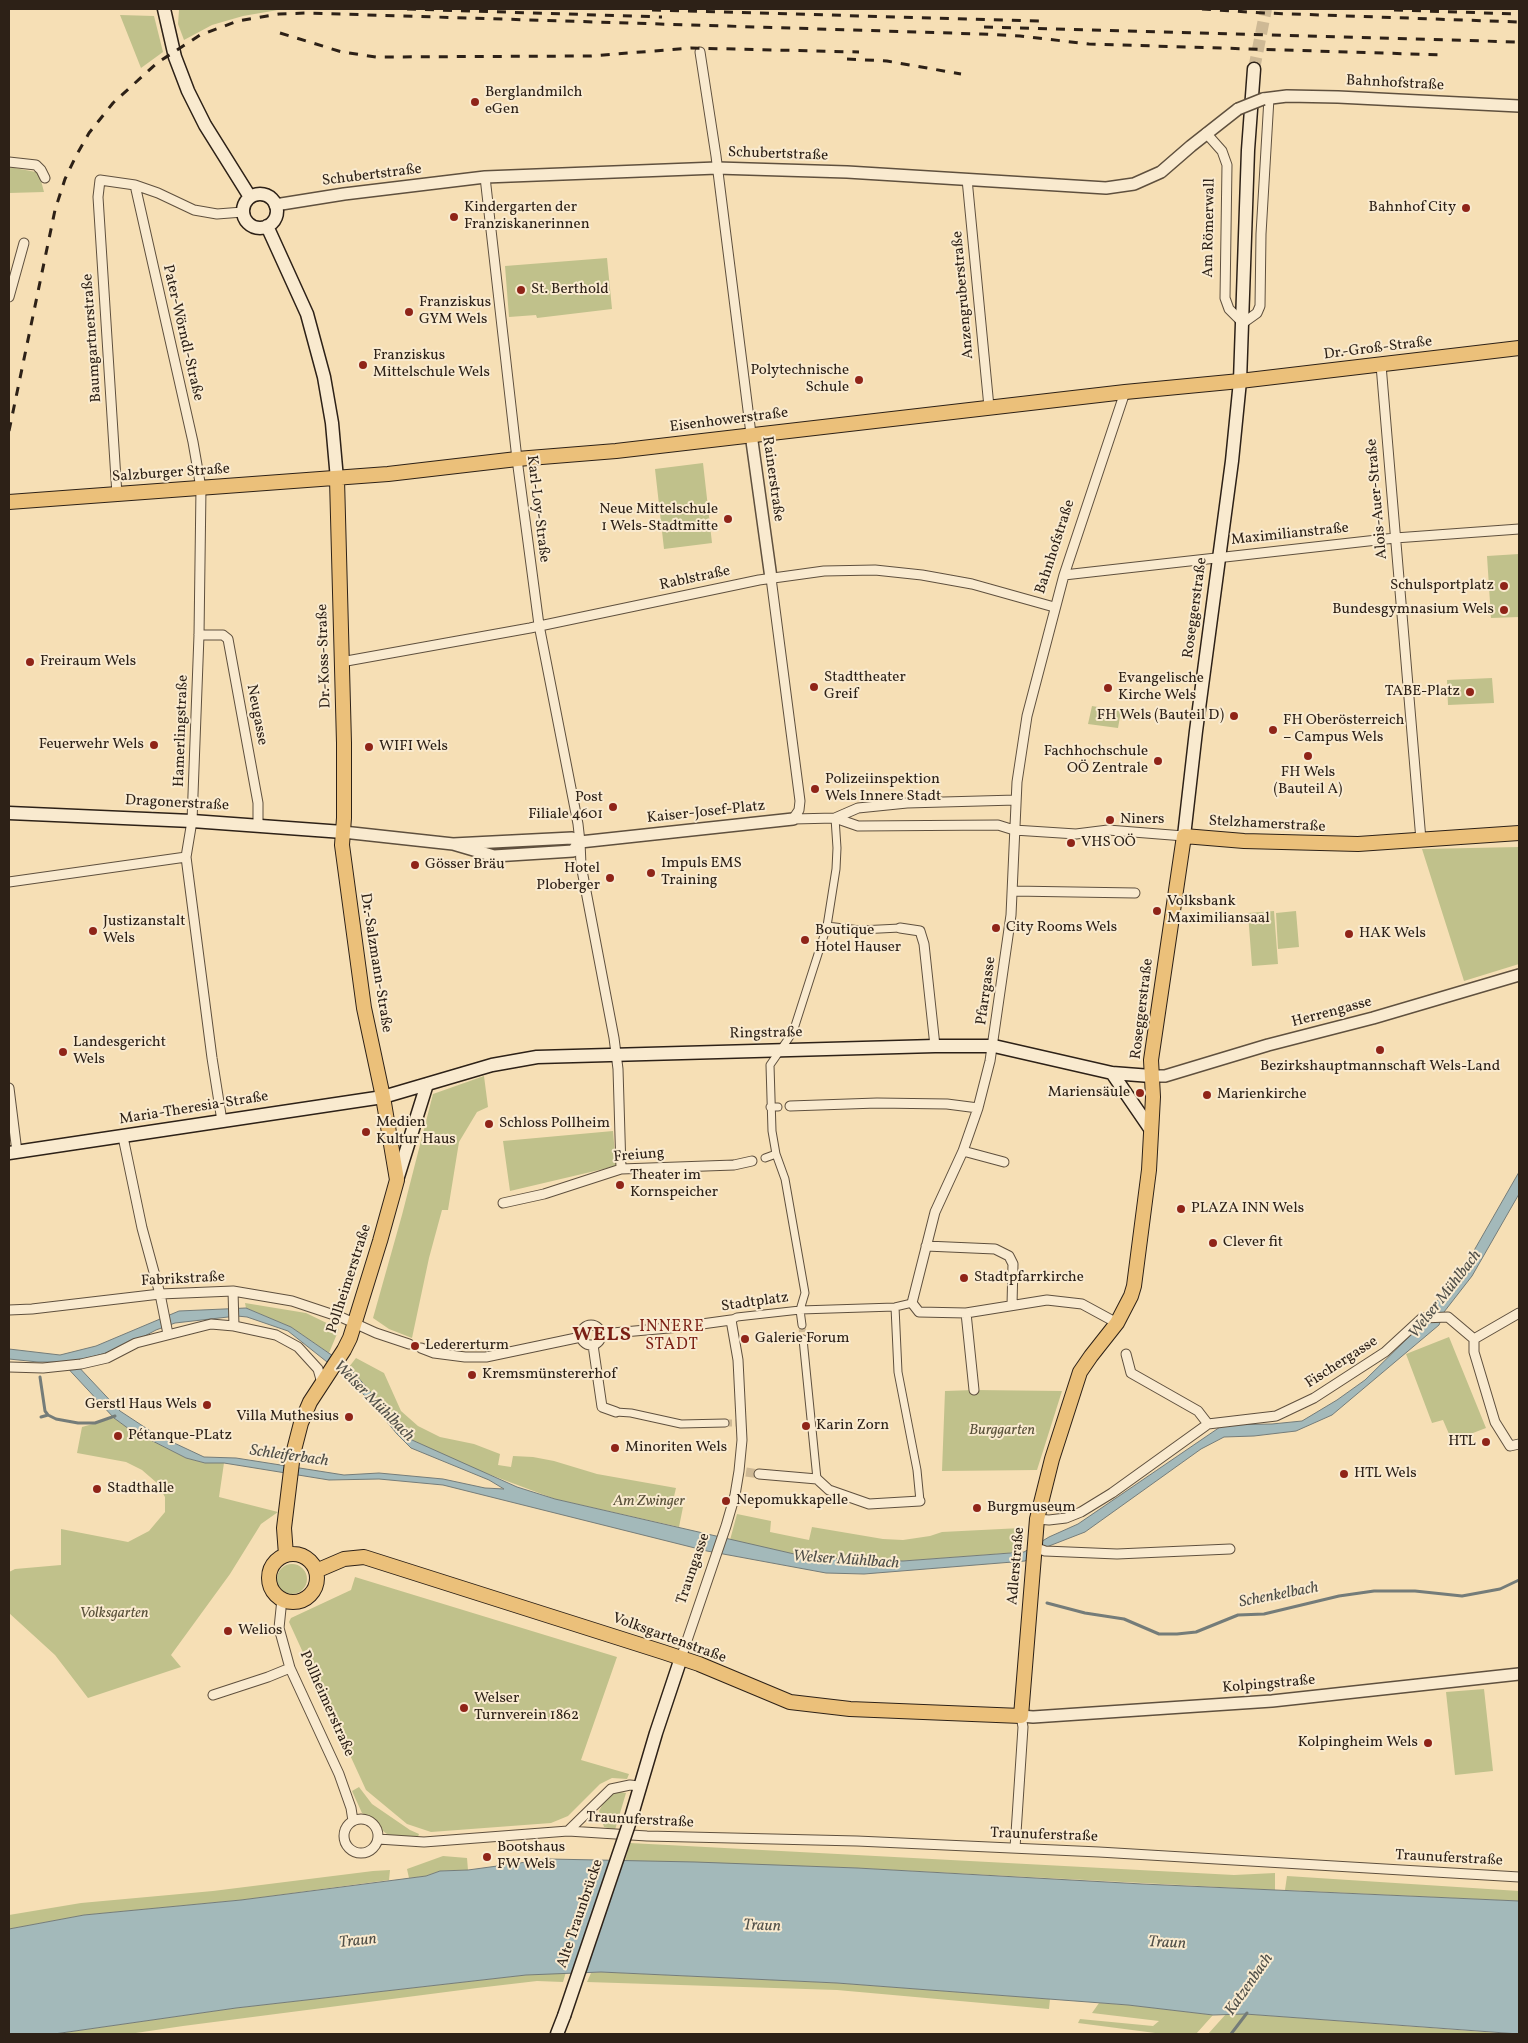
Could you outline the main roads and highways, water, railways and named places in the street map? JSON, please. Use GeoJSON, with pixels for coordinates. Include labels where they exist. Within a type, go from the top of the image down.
{"type":"FeatureCollection","features":[{"type":"Feature","properties":{"kind":"main road"},"geometry":{"type":"LineString","coordinates":[[164,9],[175,57],[188,91],[205,125],[250,197]]}},
{"type":"Feature","properties":{"kind":"main road"},"geometry":{"type":"LineString","coordinates":[[1240,382],[1248,150],[1254,69]]}},
{"type":"Feature","properties":{"kind":"main road"},"geometry":{"type":"LineString","coordinates":[[261,195],[269,198],[275,205],[276,216],[273,222],[263,228],[253,226],[245,218],[243,212],[246,202],[250,197],[261,195]]}},
{"type":"Feature","properties":{"kind":"main road"},"geometry":{"type":"LineString","coordinates":[[267,226],[309,323],[324,377],[332,423],[336,479]]}},
{"type":"Feature","properties":{"kind":"main road","name":"Dr.-Groß-Straße"},"geometry":{"type":"LineString","coordinates":[[1240,382],[1519,348]]}},
{"type":"Feature","properties":{"kind":"main road","name":"Eisenhowerstraße"},"geometry":{"type":"LineString","coordinates":[[336,479],[517,459],[616,451],[1125,392],[1240,382]]}},
{"type":"Feature","properties":{"kind":"main road","name":"Roseggerstraße"},"geometry":{"type":"LineString","coordinates":[[1151,1076],[1151,1060],[1184,836],[1240,382]]}},
{"type":"Feature","properties":{"kind":"main road","name":"Salzburger Straße"},"geometry":{"type":"LineString","coordinates":[[9,502],[336,479]]}},
{"type":"Feature","properties":{"kind":"main road","name":"Dr.-Koss-Straße"},"geometry":{"type":"LineString","coordinates":[[336,479],[344,752],[343,832]]}},
{"type":"Feature","properties":{"kind":"main road","name":"Dragonerstraße"},"geometry":{"type":"LineString","coordinates":[[9,813],[192,821],[343,832]]}},
{"type":"Feature","properties":{"kind":"main road","name":"Dr.-Salzmann-Straße"},"geometry":{"type":"LineString","coordinates":[[343,832],[342,845],[364,1008],[384,1097]]}},
{"type":"Feature","properties":{"kind":"main road","name":"Stelzhamerstraße"},"geometry":{"type":"LineString","coordinates":[[1184,836],[1244,841],[1358,844],[1519,833]]}},
{"type":"Feature","properties":{"kind":"main road","name":"Ringstraße"},"geometry":{"type":"LineString","coordinates":[[384,1097],[516,1059],[617,1054],[994,1046],[1112,1073],[1151,1076]]}},
{"type":"Feature","properties":{"kind":"main road"},"geometry":{"type":"LineString","coordinates":[[1112,1073],[1151,1130]]}},
{"type":"Feature","properties":{"kind":"main road","name":"Adlerstraße"},"geometry":{"type":"LineString","coordinates":[[1021,1716],[1037,1550],[1037,1519],[1052,1459],[1080,1372],[1118,1323],[1134,1286],[1149,1170],[1153,1098],[1151,1076]]}},
{"type":"Feature","properties":{"kind":"main road","name":"Pollheimerstraße"},"geometry":{"type":"LineString","coordinates":[[286,1555],[284,1528],[291,1468],[301,1422],[310,1402],[340,1356],[355,1323],[426,1084]]}},
{"type":"Feature","properties":{"kind":"main road","name":"Maria-Theresia-Straße"},"geometry":{"type":"LineString","coordinates":[[13,1152],[384,1097]]}},
{"type":"Feature","properties":{"kind":"main road","name":"Pollheimerstraße"},"geometry":{"type":"LineString","coordinates":[[384,1097],[397,1180]]}},
{"type":"Feature","properties":{"kind":"main road"},"geometry":{"type":"LineString","coordinates":[[286,1555],[300,1555],[312,1564],[316,1571],[315,1586],[311,1593],[298,1601],[282,1599],[272,1590],[269,1576],[274,1563],[286,1555]]}},
{"type":"Feature","properties":{"kind":"main road","name":"Volksgartenstraße"},"geometry":{"type":"LineString","coordinates":[[316,1571],[344,1559],[364,1557],[681,1658],[790,1702],[850,1709],[1021,1716]]}},
{"type":"Feature","properties":{"kind":"main road","name":"Traungasse"},"geometry":{"type":"LineString","coordinates":[[630,1821],[639,1786],[681,1658]]}},
{"type":"Feature","properties":{"kind":"main road","name":"Alte Traunbrücke"},"geometry":{"type":"LineString","coordinates":[[557,2034],[630,1821]]}},
{"type":"Feature","properties":{"kind":"main road"},"geometry":{"type":"LineString","coordinates":[[564,2016],[564,2034]]}},
{"type":"Feature","properties":{"kind":"water","name":"Welser Mühlbach"},"geometry":{"type":"Polygon","coordinates":[[[1519,1172],[1519,1194],[1472,1276],[1444,1312],[1439,1325],[1332,1415],[1296,1431],[1224,1437],[1201,1449],[1085,1532],[1049,1546],[1025,1561],[864,1574],[826,1573],[707,1551],[443,1485],[379,1479],[329,1480],[224,1463],[205,1463],[186,1458],[129,1429],[114,1418],[62,1362],[9,1359],[9,1349],[60,1355],[96,1346],[179,1311],[246,1308],[291,1327],[349,1367],[412,1440],[517,1487],[555,1499],[803,1556],[903,1561],[1024,1552],[1049,1537],[1078,1524],[1223,1425],[1302,1421],[1365,1380],[1420,1326],[1429,1311],[1464,1268],[1519,1172]],[[237,1316],[175,1323],[156,1330],[120,1349],[74,1362],[120,1411],[155,1434],[204,1457],[236,1458],[344,1475],[379,1473],[443,1479],[485,1488],[504,1489],[489,1480],[411,1448],[346,1377],[288,1331],[247,1317],[237,1316]]]}},
{"type":"Feature","properties":{"kind":"water","name":"Traun"},"geometry":{"type":"Polygon","coordinates":[[[549,1859],[857,1868],[1142,1884],[1519,1901],[1519,2034],[1245,2014],[1213,2015],[1128,2005],[837,1983],[601,1972],[526,1975],[236,2008],[54,2034],[9,2034],[9,1929],[84,1915],[241,1900],[426,1876],[440,1871],[468,1870],[549,1859]]]}},
{"type":"Feature","properties":{"kind":"waterway"},"geometry":{"type":"LineString","coordinates":[[40,1377],[45,1411],[48,1415]]}},
{"type":"Feature","properties":{"kind":"waterway"},"geometry":{"type":"LineString","coordinates":[[41,1417],[48,1415],[56,1419],[78,1423],[95,1423],[115,1416]]}},
{"type":"Feature","properties":{"kind":"waterway","name":"Schenkelbach"},"geometry":{"type":"LineString","coordinates":[[1047,1603],[1085,1613],[1124,1619],[1159,1634],[1177,1634],[1196,1632],[1238,1615],[1264,1614],[1339,1596],[1374,1591],[1415,1591],[1462,1596],[1500,1589],[1519,1580]]}},
{"type":"Feature","properties":{"kind":"waterway","name":"Katzenbach"},"geometry":{"type":"LineString","coordinates":[[1231,2034],[1247,2013]]}},
{"type":"Feature","properties":{"kind":"tunnel"},"geometry":{"type":"LineString","coordinates":[[1254,69],[1266,9]]}},
{"type":"Feature","properties":{"kind":"tunnel"},"geometry":{"type":"LineString","coordinates":[[802,1325],[803,1339]]}},
{"type":"Feature","properties":{"kind":"tunnel"},"geometry":{"type":"LineString","coordinates":[[725,1423],[736,1423]]}},
{"type":"Feature","properties":{"kind":"tunnel"},"geometry":{"type":"LineString","coordinates":[[746,1472],[759,1474]]}},
{"type":"Feature","properties":{"kind":"railway"},"geometry":{"type":"LineString","coordinates":[[407,9],[662,17]]}},
{"type":"Feature","properties":{"kind":"railway"},"geometry":{"type":"LineString","coordinates":[[1202,9],[1519,22]]}},
{"type":"Feature","properties":{"kind":"railway"},"geometry":{"type":"LineString","coordinates":[[652,10],[1039,21]]}},
{"type":"Feature","properties":{"kind":"railway"},"geometry":{"type":"LineString","coordinates":[[1394,10],[1519,14]]}},
{"type":"Feature","properties":{"kind":"railway"},"geometry":{"type":"LineString","coordinates":[[9,431],[55,210],[65,179],[76,156],[89,133],[113,103],[157,63],[200,35],[238,21],[279,14],[307,13],[981,34],[1020,36],[1089,44],[1446,55]]}},
{"type":"Feature","properties":{"kind":"railway"},"geometry":{"type":"LineString","coordinates":[[984,27],[1519,42]]}},
{"type":"Feature","properties":{"kind":"railway"},"geometry":{"type":"LineString","coordinates":[[280,33],[342,52],[376,57],[591,56],[691,48],[859,52]]}},
{"type":"Feature","properties":{"kind":"railway"},"geometry":{"type":"LineString","coordinates":[[847,59],[887,61],[961,74]]}},
{"type":"Feature","properties":{"kind":"place","name":"Berglandmilch eGen"},"geometry":{"type":"Point","coordinates":[475,102]}},
{"type":"Feature","properties":{"kind":"place","name":"Bahnhof City"},"geometry":{"type":"Point","coordinates":[1466,208]}},
{"type":"Feature","properties":{"kind":"place","name":"Kindergarten der Franziskanerinnen"},"geometry":{"type":"Point","coordinates":[454,217]}},
{"type":"Feature","properties":{"kind":"place","name":"St. Berthold"},"geometry":{"type":"Point","coordinates":[521,290]}},
{"type":"Feature","properties":{"kind":"place","name":"Franziskus GYM Wels"},"geometry":{"type":"Point","coordinates":[409,312]}},
{"type":"Feature","properties":{"kind":"place","name":"Franziskus Mittelschule Wels"},"geometry":{"type":"Point","coordinates":[363,365]}},
{"type":"Feature","properties":{"kind":"place","name":"Polytechnische Schule"},"geometry":{"type":"Point","coordinates":[859,380]}},
{"type":"Feature","properties":{"kind":"place","name":"Neue Mittelschule 1 Wels-Stadtmitte"},"geometry":{"type":"Point","coordinates":[728,519]}},
{"type":"Feature","properties":{"kind":"place","name":"Schulsportplatz"},"geometry":{"type":"Point","coordinates":[1504,586]}},
{"type":"Feature","properties":{"kind":"place","name":"Bundesgymnasium Wels"},"geometry":{"type":"Point","coordinates":[1504,610]}},
{"type":"Feature","properties":{"kind":"place","name":"Freiraum Wels"},"geometry":{"type":"Point","coordinates":[30,662]}},
{"type":"Feature","properties":{"kind":"place","name":"Stadttheater Greif"},"geometry":{"type":"Point","coordinates":[814,687]}},
{"type":"Feature","properties":{"kind":"place","name":"Evangelische Kirche Wels"},"geometry":{"type":"Point","coordinates":[1108,688]}},
{"type":"Feature","properties":{"kind":"place","name":"TABE-Platz"},"geometry":{"type":"Point","coordinates":[1470,692]}},
{"type":"Feature","properties":{"kind":"place","name":"FH Wels (Bauteil D)"},"geometry":{"type":"Point","coordinates":[1234,716]}},
{"type":"Feature","properties":{"kind":"place","name":"FH Oberösterreich – Campus Wels"},"geometry":{"type":"Point","coordinates":[1273,730]}},
{"type":"Feature","properties":{"kind":"place","name":"Feuerwehr Wels"},"geometry":{"type":"Point","coordinates":[154,745]}},
{"type":"Feature","properties":{"kind":"place","name":"WIFI Wels"},"geometry":{"type":"Point","coordinates":[369,747]}},
{"type":"Feature","properties":{"kind":"place","name":"FH Wels (Bauteil A)"},"geometry":{"type":"Point","coordinates":[1308,756]}},
{"type":"Feature","properties":{"kind":"place","name":"Fachhochschule OÖ Zentrale"},"geometry":{"type":"Point","coordinates":[1158,761]}},
{"type":"Feature","properties":{"kind":"place","name":"Polizeiinspektion Wels Innere Stadt"},"geometry":{"type":"Point","coordinates":[815,789]}},
{"type":"Feature","properties":{"kind":"place","name":"Post Filiale 4601"},"geometry":{"type":"Point","coordinates":[613,807]}},
{"type":"Feature","properties":{"kind":"place","name":"Niners"},"geometry":{"type":"Point","coordinates":[1110,820]}},
{"type":"Feature","properties":{"kind":"place","name":"VHS OÖ"},"geometry":{"type":"Point","coordinates":[1071,843]}},
{"type":"Feature","properties":{"kind":"place","name":"Gösser Bräu"},"geometry":{"type":"Point","coordinates":[415,865]}},
{"type":"Feature","properties":{"kind":"place","name":"Impuls EMS Training"},"geometry":{"type":"Point","coordinates":[651,873]}},
{"type":"Feature","properties":{"kind":"place","name":"Hotel Ploberger"},"geometry":{"type":"Point","coordinates":[610,878]}},
{"type":"Feature","properties":{"kind":"place","name":"Volksbank Maximiliansaal"},"geometry":{"type":"Point","coordinates":[1157,911]}},
{"type":"Feature","properties":{"kind":"place","name":"City Rooms Wels"},"geometry":{"type":"Point","coordinates":[996,928]}},
{"type":"Feature","properties":{"kind":"place","name":"Justizanstalt Wels"},"geometry":{"type":"Point","coordinates":[93,931]}},
{"type":"Feature","properties":{"kind":"place","name":"HAK Wels"},"geometry":{"type":"Point","coordinates":[1349,934]}},
{"type":"Feature","properties":{"kind":"place","name":"Boutique Hotel Hauser"},"geometry":{"type":"Point","coordinates":[805,940]}},
{"type":"Feature","properties":{"kind":"place","name":"Bezirkshauptmannschaft Wels-Land"},"geometry":{"type":"Point","coordinates":[1380,1050]}},
{"type":"Feature","properties":{"kind":"place","name":"Landesgericht Wels"},"geometry":{"type":"Point","coordinates":[63,1052]}},
{"type":"Feature","properties":{"kind":"place","name":"Mariensäule"},"geometry":{"type":"Point","coordinates":[1140,1093]}},
{"type":"Feature","properties":{"kind":"place","name":"Marienkirche"},"geometry":{"type":"Point","coordinates":[1207,1095]}},
{"type":"Feature","properties":{"kind":"place","name":"Schloss Pollheim"},"geometry":{"type":"Point","coordinates":[489,1124]}},
{"type":"Feature","properties":{"kind":"place","name":"Medien Kultur Haus"},"geometry":{"type":"Point","coordinates":[366,1132]}},
{"type":"Feature","properties":{"kind":"place","name":"Theater im Kornspeicher"},"geometry":{"type":"Point","coordinates":[620,1185]}},
{"type":"Feature","properties":{"kind":"place","name":"PLAZA INN Wels"},"geometry":{"type":"Point","coordinates":[1181,1209]}},
{"type":"Feature","properties":{"kind":"place","name":"Clever fit"},"geometry":{"type":"Point","coordinates":[1213,1243]}},
{"type":"Feature","properties":{"kind":"place","name":"Stadtpfarrkirche"},"geometry":{"type":"Point","coordinates":[964,1278]}},
{"type":"Feature","properties":{"kind":"place","name":"Galerie Forum"},"geometry":{"type":"Point","coordinates":[745,1339]}},
{"type":"Feature","properties":{"kind":"place","name":"Ledererturm"},"geometry":{"type":"Point","coordinates":[415,1346]}},
{"type":"Feature","properties":{"kind":"place","name":"Kremsmünstererhof"},"geometry":{"type":"Point","coordinates":[472,1375]}},
{"type":"Feature","properties":{"kind":"place","name":"Gerstl Haus Wels"},"geometry":{"type":"Point","coordinates":[207,1405]}},
{"type":"Feature","properties":{"kind":"place","name":"Villa Muthesius"},"geometry":{"type":"Point","coordinates":[349,1417]}},
{"type":"Feature","properties":{"kind":"place","name":"Karin Zorn"},"geometry":{"type":"Point","coordinates":[806,1426]}},
{"type":"Feature","properties":{"kind":"place","name":"Pétanque-PLatz"},"geometry":{"type":"Point","coordinates":[118,1436]}},
{"type":"Feature","properties":{"kind":"place","name":"HTL"},"geometry":{"type":"Point","coordinates":[1486,1442]}},
{"type":"Feature","properties":{"kind":"place","name":"Minoriten Wels"},"geometry":{"type":"Point","coordinates":[615,1448]}},
{"type":"Feature","properties":{"kind":"place","name":"HTL Wels"},"geometry":{"type":"Point","coordinates":[1344,1474]}},
{"type":"Feature","properties":{"kind":"place","name":"Stadthalle"},"geometry":{"type":"Point","coordinates":[97,1489]}},
{"type":"Feature","properties":{"kind":"place","name":"Nepomukkapelle"},"geometry":{"type":"Point","coordinates":[726,1501]}},
{"type":"Feature","properties":{"kind":"place","name":"Burgmuseum"},"geometry":{"type":"Point","coordinates":[977,1508]}},
{"type":"Feature","properties":{"kind":"place","name":"Welios"},"geometry":{"type":"Point","coordinates":[228,1631]}},
{"type":"Feature","properties":{"kind":"place","name":"Welser Turnverein 1862"},"geometry":{"type":"Point","coordinates":[464,1708]}},
{"type":"Feature","properties":{"kind":"place","name":"Kolpingheim Wels"},"geometry":{"type":"Point","coordinates":[1428,1743]}},
{"type":"Feature","properties":{"kind":"place","name":"Bootshaus FW Wels"},"geometry":{"type":"Point","coordinates":[487,1857]}},
{"type":"Feature","properties":{"kind":"district","name":"WELS"},"geometry":{"type":"Point","coordinates":[602,1336]}},
{"type":"Feature","properties":{"kind":"district","name":"INNERE STADT"},"geometry":{"type":"Point","coordinates":[672,1337]}},
{"type":"Feature","properties":{"kind":"park label","name":"Burggarten"},"geometry":{"type":"Point","coordinates":[1002,1431]}},
{"type":"Feature","properties":{"kind":"park label","name":"Am Zwinger"},"geometry":{"type":"Point","coordinates":[649,1502]}},
{"type":"Feature","properties":{"kind":"park label","name":"Volksgarten"},"geometry":{"type":"Point","coordinates":[114,1614]}},
{"type":"Feature","properties":{"kind":"water label","name":"Schleiferbach"},"geometry":{"type":"Point","coordinates":[289,1457]}}]}
